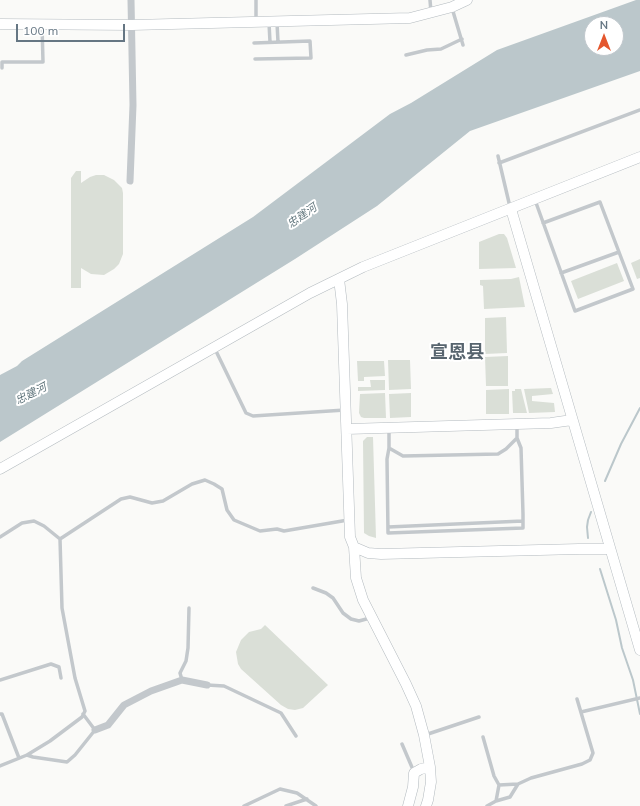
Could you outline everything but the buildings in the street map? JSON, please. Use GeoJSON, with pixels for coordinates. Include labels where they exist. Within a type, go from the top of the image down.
{"type":"FeatureCollection","features":[{"type":"Feature","properties":{"kind":"street"},"geometry":{"type":"LineString","coordinates":[[130,181],[133,105],[131,0]]}},
{"type":"Feature","properties":{"kind":"street"},"geometry":{"type":"LineString","coordinates":[[0,24],[132,26],[410,18],[452,7],[467,0]]}},
{"type":"Feature","properties":{"kind":"street"},"geometry":{"type":"LineString","coordinates":[[0,469],[310,293],[363,267],[640,156]]}},
{"type":"Feature","properties":{"kind":"street"},"geometry":{"type":"LineString","coordinates":[[511,208],[640,650]]}},
{"type":"Feature","properties":{"kind":"street"},"geometry":{"type":"LineString","coordinates":[[339,279],[342,304],[349,520],[350,537],[354,547],[356,578],[363,600],[416,706],[424,735],[430,771],[431,782],[426,806]]}},
{"type":"Feature","properties":{"kind":"street"},"geometry":{"type":"LineString","coordinates":[[347,429],[517,424],[572,420]]}},
{"type":"Feature","properties":{"kind":"street"},"geometry":{"type":"LineString","coordinates":[[354,547],[368,553],[381,554],[610,549]]}},
{"type":"Feature","properties":{"kind":"street"},"geometry":{"type":"LineString","coordinates":[[95,730],[108,725],[124,704],[151,691],[182,680],[207,685]]}},
{"type":"Feature","properties":{"kind":"street"},"geometry":{"type":"LineString","coordinates":[[408,806],[413,787],[414,773],[421,769],[430,771]]}},
{"type":"Feature","properties":{"kind":"lane"},"geometry":{"type":"LineString","coordinates":[[256,0],[256,23]]}},
{"type":"Feature","properties":{"kind":"lane"},"geometry":{"type":"LineString","coordinates":[[430,0],[431,13]]}},
{"type":"Feature","properties":{"kind":"lane"},"geometry":{"type":"LineString","coordinates":[[452,7],[463,45]]}},
{"type":"Feature","properties":{"kind":"lane"},"geometry":{"type":"LineString","coordinates":[[273,22],[278,42]]}},
{"type":"Feature","properties":{"kind":"lane"},"geometry":{"type":"LineString","coordinates":[[270,42],[273,22]]}},
{"type":"Feature","properties":{"kind":"lane"},"geometry":{"type":"LineString","coordinates":[[2,68],[2,62],[43,62],[42,24]]}},
{"type":"Feature","properties":{"kind":"lane"},"geometry":{"type":"LineString","coordinates":[[406,56],[427,50],[441,49],[462,39]]}},
{"type":"Feature","properties":{"kind":"lane"},"geometry":{"type":"LineString","coordinates":[[254,43],[310,41],[311,58],[256,59]]}},
{"type":"Feature","properties":{"kind":"lane"},"geometry":{"type":"LineString","coordinates":[[499,163],[640,110]]}},
{"type":"Feature","properties":{"kind":"lane"},"geometry":{"type":"LineString","coordinates":[[498,156],[511,208]]}},
{"type":"Feature","properties":{"kind":"lane"},"geometry":{"type":"LineString","coordinates":[[534,199],[575,311],[633,288],[600,202],[543,223]]}},
{"type":"Feature","properties":{"kind":"lane"},"geometry":{"type":"LineString","coordinates":[[561,273],[619,252]]}},
{"type":"Feature","properties":{"kind":"lane"},"geometry":{"type":"LineString","coordinates":[[215,347],[246,413],[252,416],[346,410]]}},
{"type":"Feature","properties":{"kind":"lane"},"geometry":{"type":"LineString","coordinates":[[389,428],[389,448],[387,459],[388,533],[522,528],[521,448],[517,438],[517,424]]}},
{"type":"Feature","properties":{"kind":"lane"},"geometry":{"type":"LineString","coordinates":[[389,448],[403,456],[498,454],[506,449],[517,438]]}},
{"type":"Feature","properties":{"kind":"lane"},"geometry":{"type":"LineString","coordinates":[[60,539],[121,499],[130,497],[152,503],[163,501],[192,484],[205,480],[222,490],[227,510],[234,520],[260,531],[277,529],[284,531],[349,520]]}},
{"type":"Feature","properties":{"kind":"lane"},"geometry":{"type":"LineString","coordinates":[[0,537],[22,523],[34,521],[44,526],[60,539],[62,608],[75,678],[85,711],[82,717],[50,741],[27,755],[0,766]]}},
{"type":"Feature","properties":{"kind":"lane"},"geometry":{"type":"LineString","coordinates":[[388,527],[523,522]]}},
{"type":"Feature","properties":{"kind":"lane"},"geometry":{"type":"LineString","coordinates":[[313,588],[326,593],[333,598],[343,613],[351,619],[359,621],[372,618]]}},
{"type":"Feature","properties":{"kind":"lane"},"geometry":{"type":"LineString","coordinates":[[182,680],[180,673],[186,661],[188,648],[189,608]]}},
{"type":"Feature","properties":{"kind":"lane"},"geometry":{"type":"LineString","coordinates":[[0,680],[51,664],[59,667],[61,678]]}},
{"type":"Feature","properties":{"kind":"lane"},"geometry":{"type":"LineString","coordinates":[[207,685],[224,686],[281,714],[296,736]]}},
{"type":"Feature","properties":{"kind":"lane"},"geometry":{"type":"LineString","coordinates":[[582,712],[640,698]]}},
{"type":"Feature","properties":{"kind":"lane"},"geometry":{"type":"LineString","coordinates":[[499,785],[518,784],[531,778],[582,764],[590,760],[593,754],[577,699]]}},
{"type":"Feature","properties":{"kind":"lane"},"geometry":{"type":"LineString","coordinates":[[0,714],[2,714],[19,758]]}},
{"type":"Feature","properties":{"kind":"lane"},"geometry":{"type":"LineString","coordinates":[[27,755],[67,762],[75,755],[95,730],[83,714]]}},
{"type":"Feature","properties":{"kind":"lane"},"geometry":{"type":"LineString","coordinates":[[424,735],[479,717]]}},
{"type":"Feature","properties":{"kind":"lane"},"geometry":{"type":"LineString","coordinates":[[483,737],[494,776],[499,785],[496,801]]}},
{"type":"Feature","properties":{"kind":"lane"},"geometry":{"type":"LineString","coordinates":[[402,744],[414,773]]}},
{"type":"Feature","properties":{"kind":"lane"},"geometry":{"type":"LineString","coordinates":[[487,806],[496,801],[510,797],[518,784]]}},
{"type":"Feature","properties":{"kind":"lane"},"geometry":{"type":"LineString","coordinates":[[244,806],[280,789],[297,793],[316,806]]}},
{"type":"Feature","properties":{"kind":"lane"},"geometry":{"type":"LineString","coordinates":[[286,806],[307,799]]}},
{"type":"Feature","properties":{"kind":"shaded area"},"geometry":{"type":"Polygon","coordinates":[[[76,171],[81,171],[81,183],[90,177],[104,175],[114,180],[122,188],[123,254],[119,264],[104,275],[91,274],[81,268],[81,288],[71,288],[71,178],[76,171]]]}},
{"type":"Feature","properties":{"kind":"shaded area"},"geometry":{"type":"Polygon","coordinates":[[[499,234],[504,234],[507,238],[516,268],[479,269],[479,242],[499,234]]]}},
{"type":"Feature","properties":{"kind":"shaded area"},"geometry":{"type":"Polygon","coordinates":[[[640,259],[640,278],[637,279],[631,263],[640,259]]]}},
{"type":"Feature","properties":{"kind":"shaded area"},"geometry":{"type":"Polygon","coordinates":[[[617,263],[624,281],[578,299],[571,281],[617,263]]]}},
{"type":"Feature","properties":{"kind":"shaded area"},"geometry":{"type":"Polygon","coordinates":[[[519,277],[525,307],[484,309],[483,286],[480,285],[480,280],[511,279],[519,277]]]}},
{"type":"Feature","properties":{"kind":"shaded area"},"geometry":{"type":"Polygon","coordinates":[[[506,317],[507,353],[485,354],[485,318],[506,317]]]}},
{"type":"Feature","properties":{"kind":"shaded area"},"geometry":{"type":"Polygon","coordinates":[[[508,356],[508,386],[486,386],[485,357],[508,356]]]}},
{"type":"Feature","properties":{"kind":"shaded area"},"geometry":{"type":"Polygon","coordinates":[[[388,360],[410,360],[411,389],[389,390],[388,360]]]}},
{"type":"Feature","properties":{"kind":"shaded area"},"geometry":{"type":"Polygon","coordinates":[[[357,361],[384,361],[385,376],[364,377],[364,381],[358,381],[357,361]]]}},
{"type":"Feature","properties":{"kind":"shaded area"},"geometry":{"type":"Polygon","coordinates":[[[370,380],[385,380],[385,390],[358,391],[358,387],[371,387],[370,380]]]}},
{"type":"Feature","properties":{"kind":"shaded area"},"geometry":{"type":"Polygon","coordinates":[[[551,388],[553,394],[532,396],[532,401],[554,403],[555,412],[529,413],[524,389],[551,388]]]}},
{"type":"Feature","properties":{"kind":"shaded area"},"geometry":{"type":"Polygon","coordinates":[[[509,389],[509,414],[486,414],[486,390],[509,389]]]}},
{"type":"Feature","properties":{"kind":"shaded area"},"geometry":{"type":"Polygon","coordinates":[[[515,389],[521,389],[527,413],[513,413],[512,391],[515,391],[515,389]]]}},
{"type":"Feature","properties":{"kind":"shaded area"},"geometry":{"type":"Polygon","coordinates":[[[385,393],[386,418],[361,417],[359,413],[360,394],[385,393]]]}},
{"type":"Feature","properties":{"kind":"shaded area"},"geometry":{"type":"Polygon","coordinates":[[[411,393],[411,417],[390,418],[389,394],[411,393]]]}},
{"type":"Feature","properties":{"kind":"shaded area"},"geometry":{"type":"Polygon","coordinates":[[[367,437],[373,437],[376,538],[364,533],[363,441],[367,437]]]}},
{"type":"Feature","properties":{"kind":"shaded area"},"geometry":{"type":"Polygon","coordinates":[[[265,625],[328,685],[303,708],[295,710],[288,709],[281,705],[241,669],[238,664],[236,652],[241,640],[249,632],[261,629],[265,625]]]}},
{"type":"Feature","properties":{"kind":"water","name":"忠建河"},"geometry":{"type":"Polygon","coordinates":[[[636,0],[640,0],[640,71],[470,131],[377,206],[295,259],[0,442],[0,375],[17,366],[22,361],[253,217],[390,114],[411,103],[497,50],[584,19],[584,56],[624,56],[624,16],[592,16],[636,0]]]}},
{"type":"Feature","properties":{"kind":"waterway"},"geometry":{"type":"LineString","coordinates":[[605,481],[621,444],[640,408]]}},
{"type":"Feature","properties":{"kind":"waterway"},"geometry":{"type":"LineString","coordinates":[[588,538],[587,527],[591,512]]}},
{"type":"Feature","properties":{"kind":"waterway"},"geometry":{"type":"LineString","coordinates":[[600,569],[616,620],[622,648],[633,680],[640,714]]}},
{"type":"Feature","properties":{"kind":"district","name":"宣恩县"},"geometry":{"type":"Point","coordinates":[457,353]}}]}
